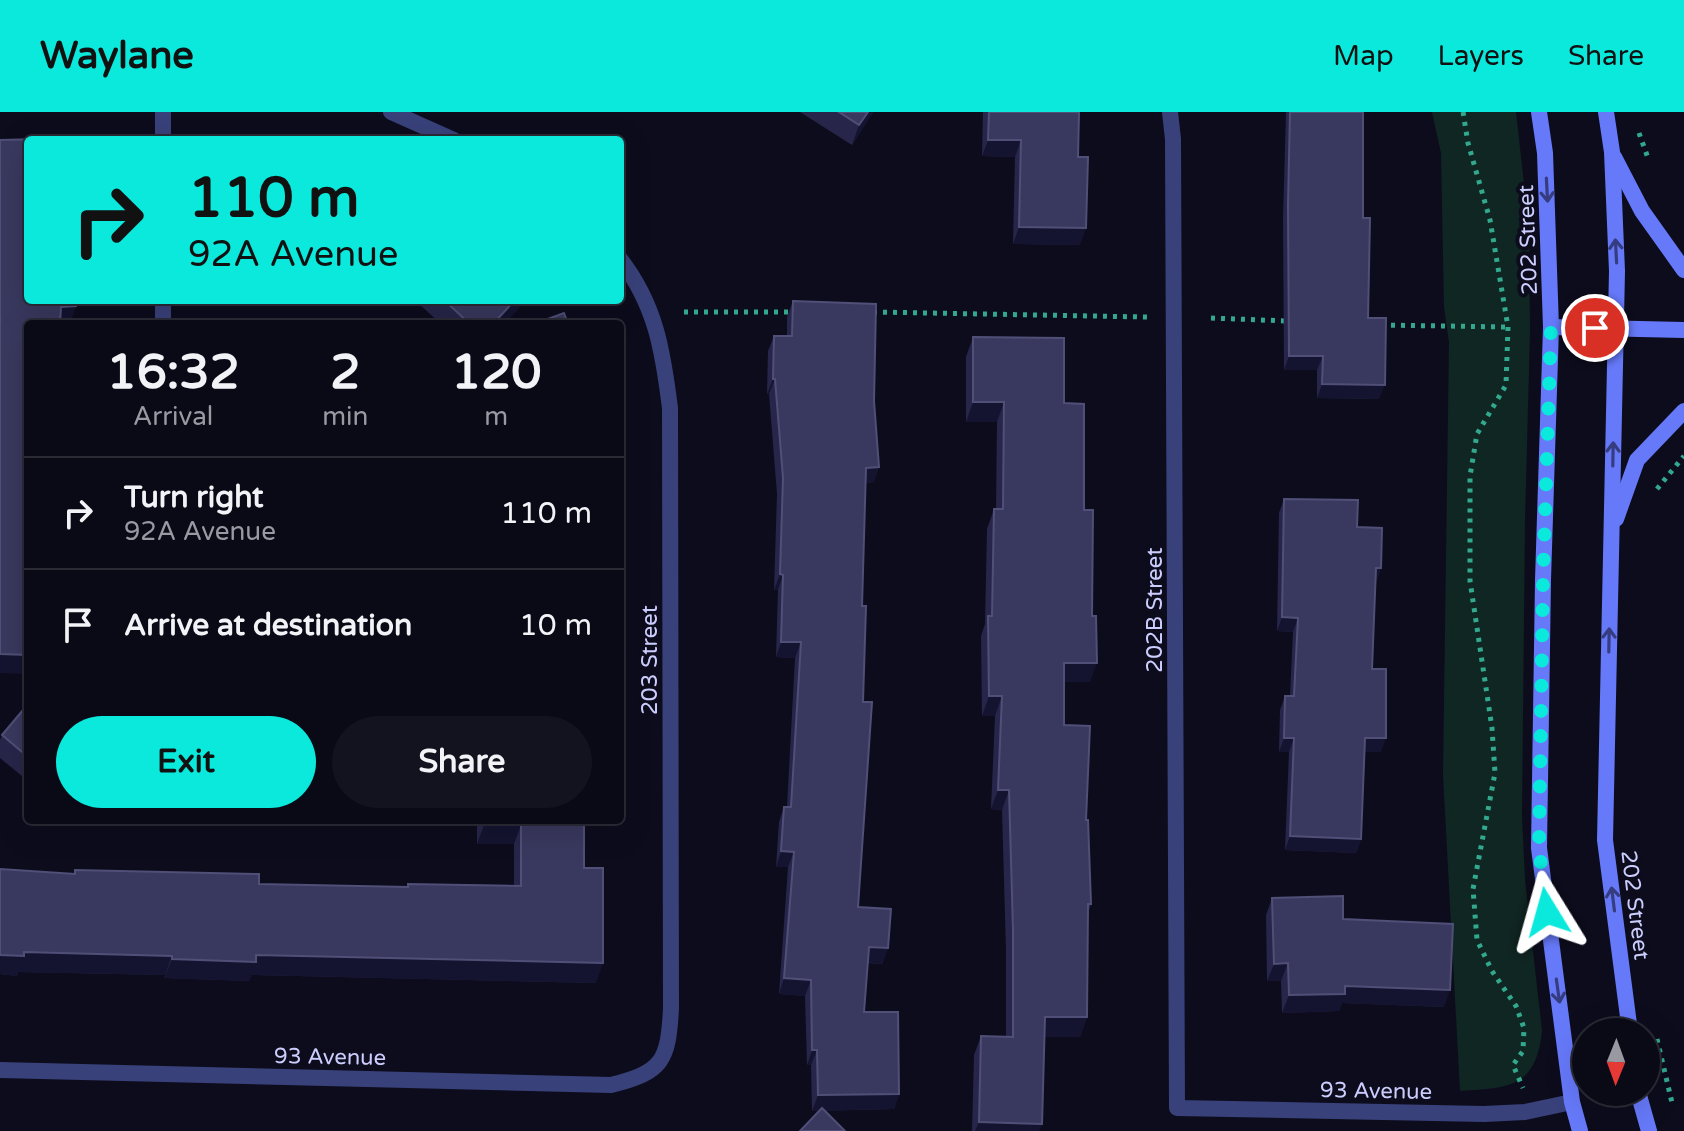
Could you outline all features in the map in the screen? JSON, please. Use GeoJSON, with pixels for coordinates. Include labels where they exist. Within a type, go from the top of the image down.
{"type":"FeatureCollection","features":[{"type":"Feature","properties":{"kind":"main road","name":"202 Street"},"geometry":{"type":"LineString","coordinates":[[1539,112],[1545,153],[1551,327],[1539,848],[1572,1102]]}},
{"type":"Feature","properties":{"kind":"main road","name":"202 Street"},"geometry":{"type":"LineString","coordinates":[[1606,112],[1612,152],[1617,271],[1605,840],[1628,1018]]}},
{"type":"Feature","properties":{"kind":"main road"},"geometry":{"type":"LineString","coordinates":[[1612,152],[1642,211],[1684,270]]}},
{"type":"Feature","properties":{"kind":"main road"},"geometry":{"type":"LineString","coordinates":[[1551,327],[1684,330]]}},
{"type":"Feature","properties":{"kind":"main road"},"geometry":{"type":"LineString","coordinates":[[1611,532],[1637,460],[1684,411]]}},
{"type":"Feature","properties":{"kind":"main road","name":"202 Street"},"geometry":{"type":"LineString","coordinates":[[1573,1106],[1580,1131]]}},
{"type":"Feature","properties":{"kind":"main road"},"geometry":{"type":"LineString","coordinates":[[1642,1106],[1649,1131]]}},
{"type":"Feature","properties":{"kind":"street"},"geometry":{"type":"LineString","coordinates":[[163,112],[163,136]]}},
{"type":"Feature","properties":{"kind":"street"},"geometry":{"type":"LineString","coordinates":[[391,112],[445,136]]}},
{"type":"Feature","properties":{"kind":"street","name":"202B Street"},"geometry":{"type":"LineString","coordinates":[[1170,112],[1175,317],[1177,1108]]}},
{"type":"Feature","properties":{"kind":"street","name":"203 Street"},"geometry":{"type":"LineString","coordinates":[[624,265],[647,301],[663,347],[670,408],[671,1009],[668,1047],[655,1066]]}},
{"type":"Feature","properties":{"kind":"street","name":"93 Avenue"},"geometry":{"type":"LineString","coordinates":[[0,1070],[611,1085],[640,1078],[655,1066]]}},
{"type":"Feature","properties":{"kind":"street","name":"93 Avenue"},"geometry":{"type":"LineString","coordinates":[[1177,1108],[1484,1114],[1525,1112],[1572,1102]]}},
{"type":"Feature","properties":{"kind":"path"},"geometry":{"type":"LineString","coordinates":[[1463,112],[1468,143],[1490,220],[1508,327],[1506,385],[1477,434],[1474,448],[1470,476],[1470,566],[1492,728],[1495,773],[1473,889],[1477,940],[1516,1006],[1524,1028],[1523,1051],[1513,1065]]}},
{"type":"Feature","properties":{"kind":"path"},"geometry":{"type":"LineString","coordinates":[[1636,125],[1650,163]]}},
{"type":"Feature","properties":{"kind":"path"},"geometry":{"type":"LineString","coordinates":[[684,312],[808,312]]}},
{"type":"Feature","properties":{"kind":"path"},"geometry":{"type":"LineString","coordinates":[[869,312],[1153,317]]}},
{"type":"Feature","properties":{"kind":"path"},"geometry":{"type":"LineString","coordinates":[[1211,318],[1296,322]]}},
{"type":"Feature","properties":{"kind":"path"},"geometry":{"type":"LineString","coordinates":[[1371,325],[1508,327]]}},
{"type":"Feature","properties":{"kind":"path"},"geometry":{"type":"LineString","coordinates":[[1648,499],[1684,456]]}},
{"type":"Feature","properties":{"kind":"path"},"geometry":{"type":"LineString","coordinates":[[1660,1054],[1676,1117]]}},
{"type":"Feature","properties":{"kind":"green space"},"geometry":{"type":"Polygon","coordinates":[[[1432,112],[1516,112],[1529,229],[1522,815],[1525,880],[1542,1031],[1534,1064],[1517,1081],[1506,1086],[1460,1091],[1443,775],[1449,342],[1444,307],[1441,153],[1432,112]]]}},
{"type":"Feature","properties":{"kind":"building"},"geometry":{"type":"Polygon","coordinates":[[[839,112],[868,112],[859,125],[839,112]]]}},
{"type":"Feature","properties":{"kind":"building"},"geometry":{"type":"Polygon","coordinates":[[[989,112],[1079,112],[1078,157],[1088,157],[1086,228],[1019,227],[1021,140],[988,140],[989,112]]]}},
{"type":"Feature","properties":{"kind":"building"},"geometry":{"type":"Polygon","coordinates":[[[1290,112],[1363,112],[1363,218],[1370,218],[1368,318],[1386,318],[1385,385],[1322,384],[1323,356],[1289,356],[1290,112]]]}},
{"type":"Feature","properties":{"kind":"building"},"geometry":{"type":"Polygon","coordinates":[[[24,139],[24,304],[76,304],[61,307],[60,320],[24,320],[24,655],[0,654],[0,140],[24,139]]]}},
{"type":"Feature","properties":{"kind":"building"},"geometry":{"type":"Polygon","coordinates":[[[793,301],[876,304],[874,401],[879,467],[866,468],[862,606],[866,606],[863,702],[872,702],[858,907],[891,909],[888,948],[869,947],[864,1012],[898,1012],[899,1094],[818,1095],[817,1050],[812,1050],[811,980],[784,978],[794,852],[781,851],[784,807],[791,807],[801,642],[781,642],[783,478],[773,379],[774,336],[792,336],[793,301]]]}},
{"type":"Feature","properties":{"kind":"building"},"geometry":{"type":"Polygon","coordinates":[[[448,304],[511,304],[497,320],[466,320],[448,304]]]}},
{"type":"Feature","properties":{"kind":"building"},"geometry":{"type":"Polygon","coordinates":[[[564,313],[567,320],[545,320],[564,313]]]}},
{"type":"Feature","properties":{"kind":"building"},"geometry":{"type":"Polygon","coordinates":[[[973,337],[1064,338],[1064,403],[1084,404],[1084,510],[1093,510],[1092,616],[1096,616],[1097,663],[1064,663],[1064,725],[1090,726],[1086,820],[1091,904],[1088,904],[1087,1017],[1045,1017],[1042,1124],[979,1122],[981,1036],[1013,1037],[1013,930],[1009,790],[998,790],[1002,696],[989,696],[988,616],[992,616],[994,509],[1003,509],[1004,402],[973,402],[973,337]]]}},
{"type":"Feature","properties":{"kind":"building"},"geometry":{"type":"Polygon","coordinates":[[[1284,499],[1358,500],[1357,527],[1382,528],[1381,568],[1376,568],[1372,669],[1386,669],[1386,738],[1365,738],[1361,839],[1290,836],[1294,738],[1284,738],[1285,696],[1294,696],[1298,618],[1282,617],[1284,499]]]}},
{"type":"Feature","properties":{"kind":"building"},"geometry":{"type":"Polygon","coordinates":[[[24,709],[24,754],[2,735],[24,709]]]}},
{"type":"Feature","properties":{"kind":"building"},"geometry":{"type":"Polygon","coordinates":[[[584,824],[584,868],[603,868],[603,963],[256,955],[256,962],[172,959],[172,956],[24,952],[24,956],[0,955],[0,869],[75,874],[75,870],[259,874],[259,884],[521,886],[521,825],[484,825],[584,824]]]}},
{"type":"Feature","properties":{"kind":"building"},"geometry":{"type":"Polygon","coordinates":[[[1343,896],[1343,919],[1453,924],[1450,990],[1345,986],[1345,994],[1289,995],[1288,963],[1274,964],[1272,898],[1343,896]]]}},
{"type":"Feature","properties":{"kind":"building"},"geometry":{"type":"Polygon","coordinates":[[[822,1108],[845,1131],[800,1131],[822,1108]]]}},
{"type":"Feature","properties":{"kind":"route"},"geometry":{"type":"LineString","coordinates":[[1547,912],[1539,848],[1551,327],[1595,328]]}}]}
